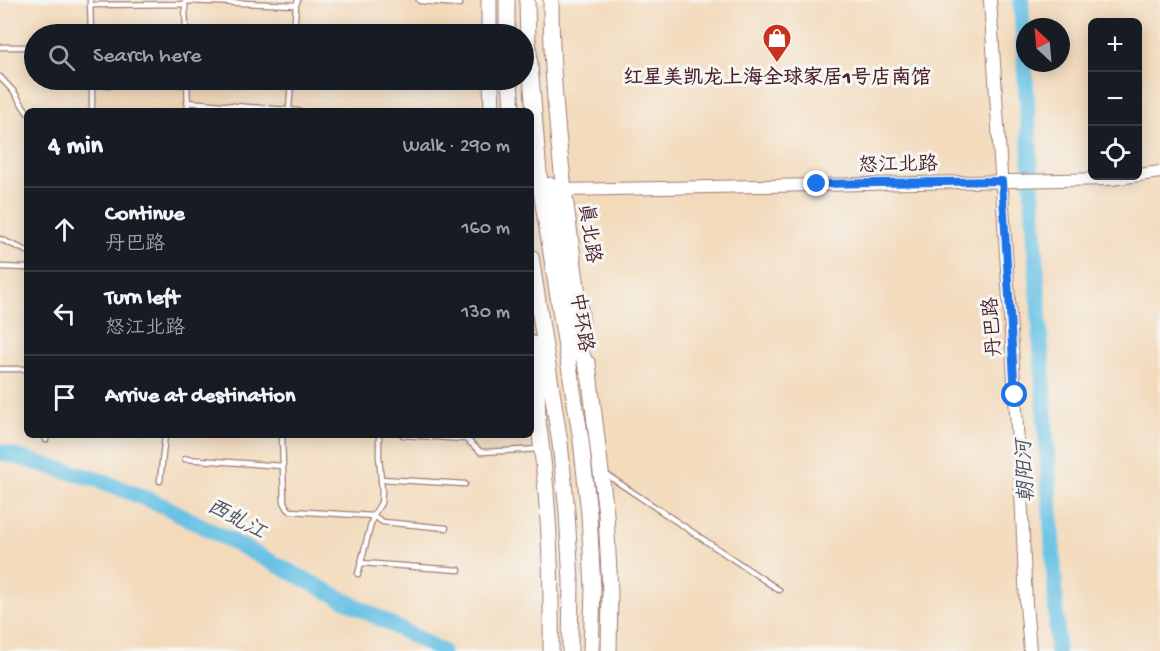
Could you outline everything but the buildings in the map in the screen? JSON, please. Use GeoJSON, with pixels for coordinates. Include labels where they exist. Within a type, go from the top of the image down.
{"type":"FeatureCollection","features":[{"type":"Feature","properties":{"kind":"main road"},"geometry":{"type":"LineString","coordinates":[[489,0],[489,24]]}},
{"type":"Feature","properties":{"kind":"main road"},"geometry":{"type":"LineString","coordinates":[[507,0],[507,24]]}},
{"type":"Feature","properties":{"kind":"main road","name":"中环路"},"geometry":{"type":"LineString","coordinates":[[527,0],[528,24]]}},
{"type":"Feature","properties":{"kind":"main road","name":"真北路"},"geometry":{"type":"LineString","coordinates":[[551,0],[551,39],[564,190],[606,514],[610,592],[609,651]]}},
{"type":"Feature","properties":{"kind":"main road"},"geometry":{"type":"LineString","coordinates":[[534,71],[556,220],[580,347],[589,376]]}},
{"type":"Feature","properties":{"kind":"main road"},"geometry":{"type":"LineString","coordinates":[[491,90],[492,108]]}},
{"type":"Feature","properties":{"kind":"main road"},"geometry":{"type":"LineString","coordinates":[[511,90],[512,108]]}},
{"type":"Feature","properties":{"kind":"main road","name":"中环路"},"geometry":{"type":"LineString","coordinates":[[532,90],[534,108]]}},
{"type":"Feature","properties":{"kind":"main road","name":"中环路"},"geometry":{"type":"LineString","coordinates":[[534,112],[540,185],[581,440],[589,514],[593,589],[591,651]]}},
{"type":"Feature","properties":{"kind":"main road","name":"中环路"},"geometry":{"type":"LineString","coordinates":[[534,276],[560,443],[567,512],[571,582],[570,651]]}},
{"type":"Feature","properties":{"kind":"main road"},"geometry":{"type":"LineString","coordinates":[[534,364],[548,510],[551,565],[551,651]]}},
{"type":"Feature","properties":{"kind":"main road"},"geometry":{"type":"LineString","coordinates":[[534,398],[538,420]]}},
{"type":"Feature","properties":{"kind":"street","name":"丹巴路"},"geometry":{"type":"LineString","coordinates":[[990,0],[1022,491],[1030,651]]}},
{"type":"Feature","properties":{"kind":"street","name":"怒江北路"},"geometry":{"type":"LineString","coordinates":[[564,190],[1112,179],[1160,172]]}},
{"type":"Feature","properties":{"kind":"lane"},"geometry":{"type":"LineString","coordinates":[[419,0],[460,4]]}},
{"type":"Feature","properties":{"kind":"lane"},"geometry":{"type":"LineString","coordinates":[[91,24],[90,2],[297,2],[295,24]]}},
{"type":"Feature","properties":{"kind":"lane"},"geometry":{"type":"LineString","coordinates":[[185,2],[186,24]]}},
{"type":"Feature","properties":{"kind":"lane"},"geometry":{"type":"LineString","coordinates":[[0,47],[24,47]]}},
{"type":"Feature","properties":{"kind":"lane"},"geometry":{"type":"LineString","coordinates":[[0,77],[24,108]]}},
{"type":"Feature","properties":{"kind":"lane"},"geometry":{"type":"LineString","coordinates":[[92,90],[92,108]]}},
{"type":"Feature","properties":{"kind":"lane"},"geometry":{"type":"LineString","coordinates":[[187,90],[188,108]]}},
{"type":"Feature","properties":{"kind":"lane"},"geometry":{"type":"LineString","coordinates":[[291,90],[291,108]]}},
{"type":"Feature","properties":{"kind":"lane"},"geometry":{"type":"LineString","coordinates":[[187,102],[265,108]]}},
{"type":"Feature","properties":{"kind":"lane"},"geometry":{"type":"LineString","coordinates":[[0,239],[24,250]]}},
{"type":"Feature","properties":{"kind":"lane"},"geometry":{"type":"LineString","coordinates":[[0,267],[24,268]]}},
{"type":"Feature","properties":{"kind":"lane"},"geometry":{"type":"LineString","coordinates":[[0,369],[24,369]]}},
{"type":"Feature","properties":{"kind":"lane"},"geometry":{"type":"LineString","coordinates":[[160,481],[165,438]]}},
{"type":"Feature","properties":{"kind":"lane"},"geometry":{"type":"LineString","coordinates":[[282,438],[285,501],[291,511],[373,516],[382,522],[446,528]]}},
{"type":"Feature","properties":{"kind":"lane"},"geometry":{"type":"LineString","coordinates":[[358,574],[373,516],[381,503],[379,438]]}},
{"type":"Feature","properties":{"kind":"lane"},"geometry":{"type":"LineString","coordinates":[[450,438],[466,439],[481,452],[541,449]]}},
{"type":"Feature","properties":{"kind":"lane"},"geometry":{"type":"LineString","coordinates":[[185,459],[283,466]]}},
{"type":"Feature","properties":{"kind":"lane"},"geometry":{"type":"LineString","coordinates":[[601,471],[779,590]]}},
{"type":"Feature","properties":{"kind":"lane"},"geometry":{"type":"LineString","coordinates":[[381,479],[465,484]]}},
{"type":"Feature","properties":{"kind":"lane"},"geometry":{"type":"LineString","coordinates":[[361,563],[459,570]]}},
{"type":"Feature","properties":{"kind":"waterway","name":"朝阳河"},"geometry":{"type":"LineString","coordinates":[[1021,0],[1057,651]]}},
{"type":"Feature","properties":{"kind":"waterway","name":"西虬江"},"geometry":{"type":"LineString","coordinates":[[0,452],[102,481],[164,506],[442,651]]}},
{"type":"Feature","properties":{"kind":"place","name":"红星美凯龙上海全球家居1号店南馆"},"geometry":{"type":"Point","coordinates":[777,64]}},
{"type":"Feature","properties":{"kind":"route"},"geometry":{"type":"LineString","coordinates":[[817,184],[1002,181],[1015,395]]}}]}
